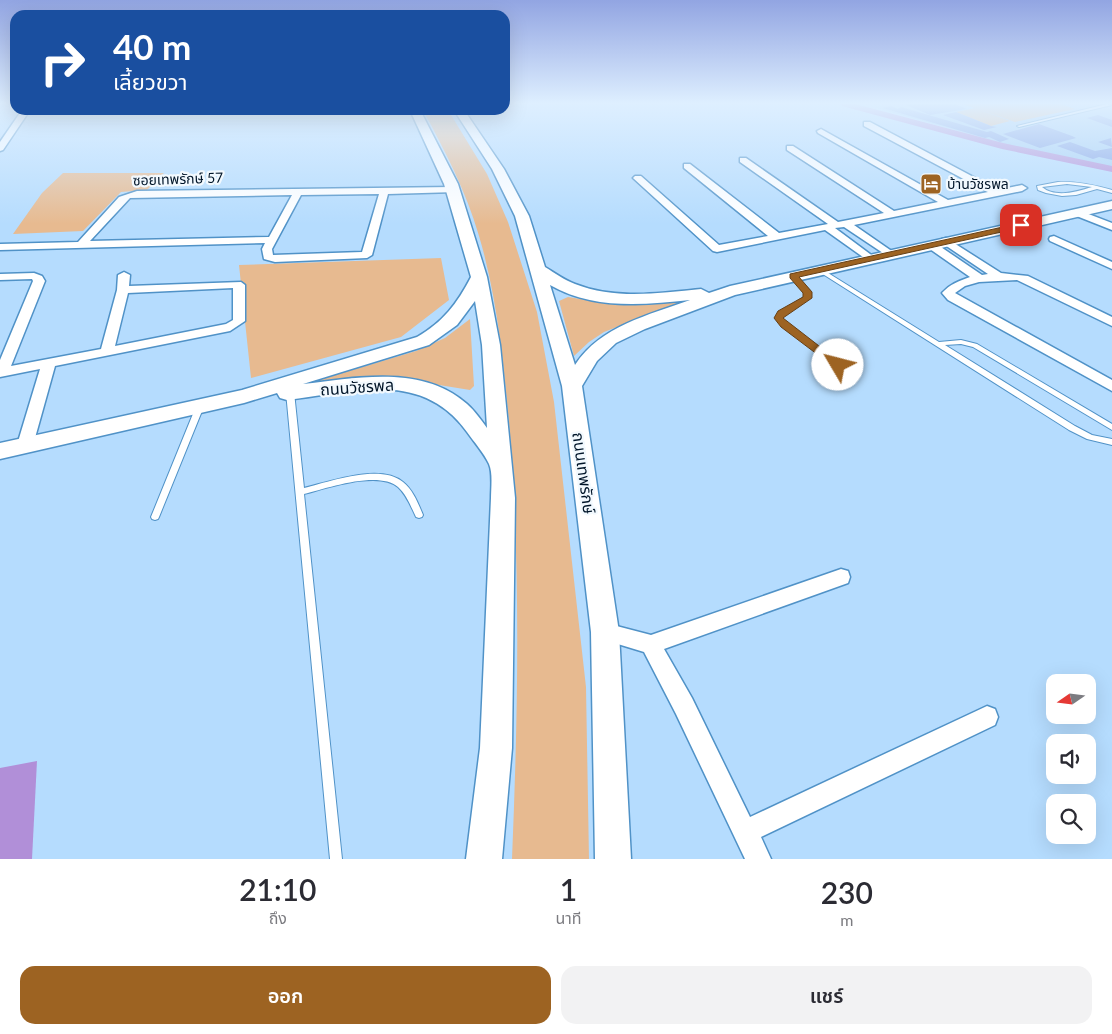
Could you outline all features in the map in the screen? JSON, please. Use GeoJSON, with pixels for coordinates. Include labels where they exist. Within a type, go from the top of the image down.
{"type":"FeatureCollection","features":[{"type":"Feature","properties":{"kind":"main road"},"geometry":{"type":"LineString","coordinates":[[431,144],[453,190],[479,277],[491,345],[503,498],[496,748],[484,859]]}},
{"type":"Feature","properties":{"kind":"main road","name":"ถนนเทพรักษ์"},"geometry":{"type":"LineString","coordinates":[[482,144],[498,169],[522,216],[572,386],[605,632],[613,859]]}},
{"type":"Feature","properties":{"kind":"main road"},"geometry":{"type":"LineString","coordinates":[[572,386],[590,357],[610,339],[638,325],[730,291],[1112,205]]}},
{"type":"Feature","properties":{"kind":"main road"},"geometry":{"type":"LineString","coordinates":[[538,270],[570,289],[591,296],[634,300],[730,291]]}},
{"type":"Feature","properties":{"kind":"main road","name":"ถนนวัชรพล"},"geometry":{"type":"LineString","coordinates":[[0,450],[244,396],[423,341],[441,332],[460,313],[479,277]]}},
{"type":"Feature","properties":{"kind":"main road","name":"ถนนวัชรพล"},"geometry":{"type":"LineString","coordinates":[[244,396],[375,384],[411,385],[436,394],[459,409],[499,461]]}},
{"type":"Feature","properties":{"kind":"street"},"geometry":{"type":"LineString","coordinates":[[844,144],[948,204]]}},
{"type":"Feature","properties":{"kind":"street"},"geometry":{"type":"LineString","coordinates":[[905,144],[997,193]]}},
{"type":"Feature","properties":{"kind":"street"},"geometry":{"type":"LineString","coordinates":[[790,148],[893,214]]}},
{"type":"Feature","properties":{"kind":"street"},"geometry":{"type":"LineString","coordinates":[[743,160],[836,225],[889,254]]}},
{"type":"Feature","properties":{"kind":"street"},"geometry":{"type":"LineString","coordinates":[[687,166],[778,238]]}},
{"type":"Feature","properties":{"kind":"street"},"geometry":{"type":"LineString","coordinates":[[638,178],[715,248],[720,249],[1022,188]]}},
{"type":"Feature","properties":{"kind":"street","name":"ซอยเทพรักษ์ 57"},"geometry":{"type":"LineString","coordinates":[[81,245],[127,196],[153,193],[453,190]]}},
{"type":"Feature","properties":{"kind":"street"},"geometry":{"type":"LineString","coordinates":[[298,192],[267,249],[268,257],[275,259],[367,255],[384,192]]}},
{"type":"Feature","properties":{"kind":"street"},"geometry":{"type":"LineString","coordinates":[[1078,212],[1112,227]]}},
{"type":"Feature","properties":{"kind":"street"},"geometry":{"type":"LineString","coordinates":[[836,225],[870,259]]}},
{"type":"Feature","properties":{"kind":"street"},"geometry":{"type":"LineString","coordinates":[[1054,239],[1112,266]]}},
{"type":"Feature","properties":{"kind":"street"},"geometry":{"type":"LineString","coordinates":[[0,248],[272,240]]}},
{"type":"Feature","properties":{"kind":"street"},"geometry":{"type":"LineString","coordinates":[[939,243],[997,275]]}},
{"type":"Feature","properties":{"kind":"street"},"geometry":{"type":"LineString","coordinates":[[939,243],[980,279]]}},
{"type":"Feature","properties":{"kind":"street"},"geometry":{"type":"LineString","coordinates":[[107,352],[123,290],[124,274]]}},
{"type":"Feature","properties":{"kind":"street"},"geometry":{"type":"LineString","coordinates":[[1112,322],[1024,278],[1011,274],[997,275],[953,287],[948,293],[952,297],[1112,386]]}},
{"type":"Feature","properties":{"kind":"street"},"geometry":{"type":"LineString","coordinates":[[0,277],[34,276],[39,281],[1,373]]}},
{"type":"Feature","properties":{"kind":"street"},"geometry":{"type":"LineString","coordinates":[[1,373],[230,327],[239,320],[239,285],[237,284],[123,290]]}},
{"type":"Feature","properties":{"kind":"street"},"geometry":{"type":"LineString","coordinates":[[25,445],[49,363]]}},
{"type":"Feature","properties":{"kind":"street"},"geometry":{"type":"LineString","coordinates":[[605,632],[651,644],[841,576]]}},
{"type":"Feature","properties":{"kind":"street"},"geometry":{"type":"LineString","coordinates":[[651,644],[684,706],[758,859]]}},
{"type":"Feature","properties":{"kind":"street"},"geometry":{"type":"LineString","coordinates":[[745,832],[987,717]]}},
{"type":"Feature","properties":{"kind":"lane"},"geometry":{"type":"LineString","coordinates":[[1098,187],[1076,194],[1056,196],[1040,190],[1039,186],[1070,182],[1098,187],[1112,192]]}},
{"type":"Feature","properties":{"kind":"lane"},"geometry":{"type":"LineString","coordinates":[[820,270],[1072,428],[1090,437],[1112,442]]}},
{"type":"Feature","properties":{"kind":"lane"},"geometry":{"type":"LineString","coordinates":[[793,276],[808,292],[807,298],[782,313],[779,318],[784,325],[851,375]]}},
{"type":"Feature","properties":{"kind":"lane"},"geometry":{"type":"LineString","coordinates":[[938,344],[961,342],[975,345],[1112,426]]}},
{"type":"Feature","properties":{"kind":"lane"},"geometry":{"type":"LineString","coordinates":[[290,392],[336,859]]}},
{"type":"Feature","properties":{"kind":"lane"},"geometry":{"type":"LineString","coordinates":[[155,517],[200,406]]}},
{"type":"Feature","properties":{"kind":"lane"},"geometry":{"type":"LineString","coordinates":[[300,492],[357,478],[392,480],[410,495],[419,515]]}},
{"type":"Feature","properties":{"kind":"shaded area"},"geometry":{"type":"Polygon","coordinates":[[[440,144],[469,144],[487,174],[508,222],[537,312],[554,402],[586,687],[589,859],[512,859],[516,750],[517,585],[509,422],[502,352],[495,305],[485,259],[474,219],[440,144]]]}},
{"type":"Feature","properties":{"kind":"shaded area"},"geometry":{"type":"Polygon","coordinates":[[[1003,144],[1112,144],[1112,167],[1003,144]]]}},
{"type":"Feature","properties":{"kind":"shaded area"},"geometry":{"type":"Polygon","coordinates":[[[63,173],[164,173],[147,190],[121,192],[83,231],[13,234],[42,193],[63,173]]]}},
{"type":"Feature","properties":{"kind":"shaded area"},"geometry":{"type":"Polygon","coordinates":[[[441,258],[449,300],[401,337],[251,378],[239,265],[441,258]]]}},
{"type":"Feature","properties":{"kind":"shaded area"},"geometry":{"type":"Polygon","coordinates":[[[568,297],[612,304],[681,302],[604,332],[589,342],[574,356],[559,301],[568,297]]]}},
{"type":"Feature","properties":{"kind":"shaded area"},"geometry":{"type":"Polygon","coordinates":[[[470,319],[474,386],[470,390],[402,379],[311,384],[315,381],[416,351],[445,338],[470,319]]]}},
{"type":"Feature","properties":{"kind":"shaded area"},"geometry":{"type":"Polygon","coordinates":[[[37,761],[32,859],[0,859],[0,768],[37,761]]]}},
{"type":"Feature","properties":{"kind":"building"},"geometry":{"type":"Polygon","coordinates":[[[1030,144],[1054,144],[1040,148],[1030,144]]]}},
{"type":"Feature","properties":{"kind":"building"},"geometry":{"type":"Polygon","coordinates":[[[1076,144],[1095,151],[1112,148],[1112,160],[1099,157],[1093,159],[1057,146],[1076,144]]]}},
{"type":"Feature","properties":{"kind":"waterway"},"geometry":{"type":"LineString","coordinates":[[995,144],[1112,169]]}},
{"type":"Feature","properties":{"kind":"place","name":"บ้านวัชรพล"},"geometry":{"type":"Point","coordinates":[931,184]}},
{"type":"Feature","properties":{"kind":"route"},"geometry":{"type":"LineString","coordinates":[[838,365],[784,325],[779,318],[782,313],[807,298],[808,292],[793,276],[1021,225]]}}]}
